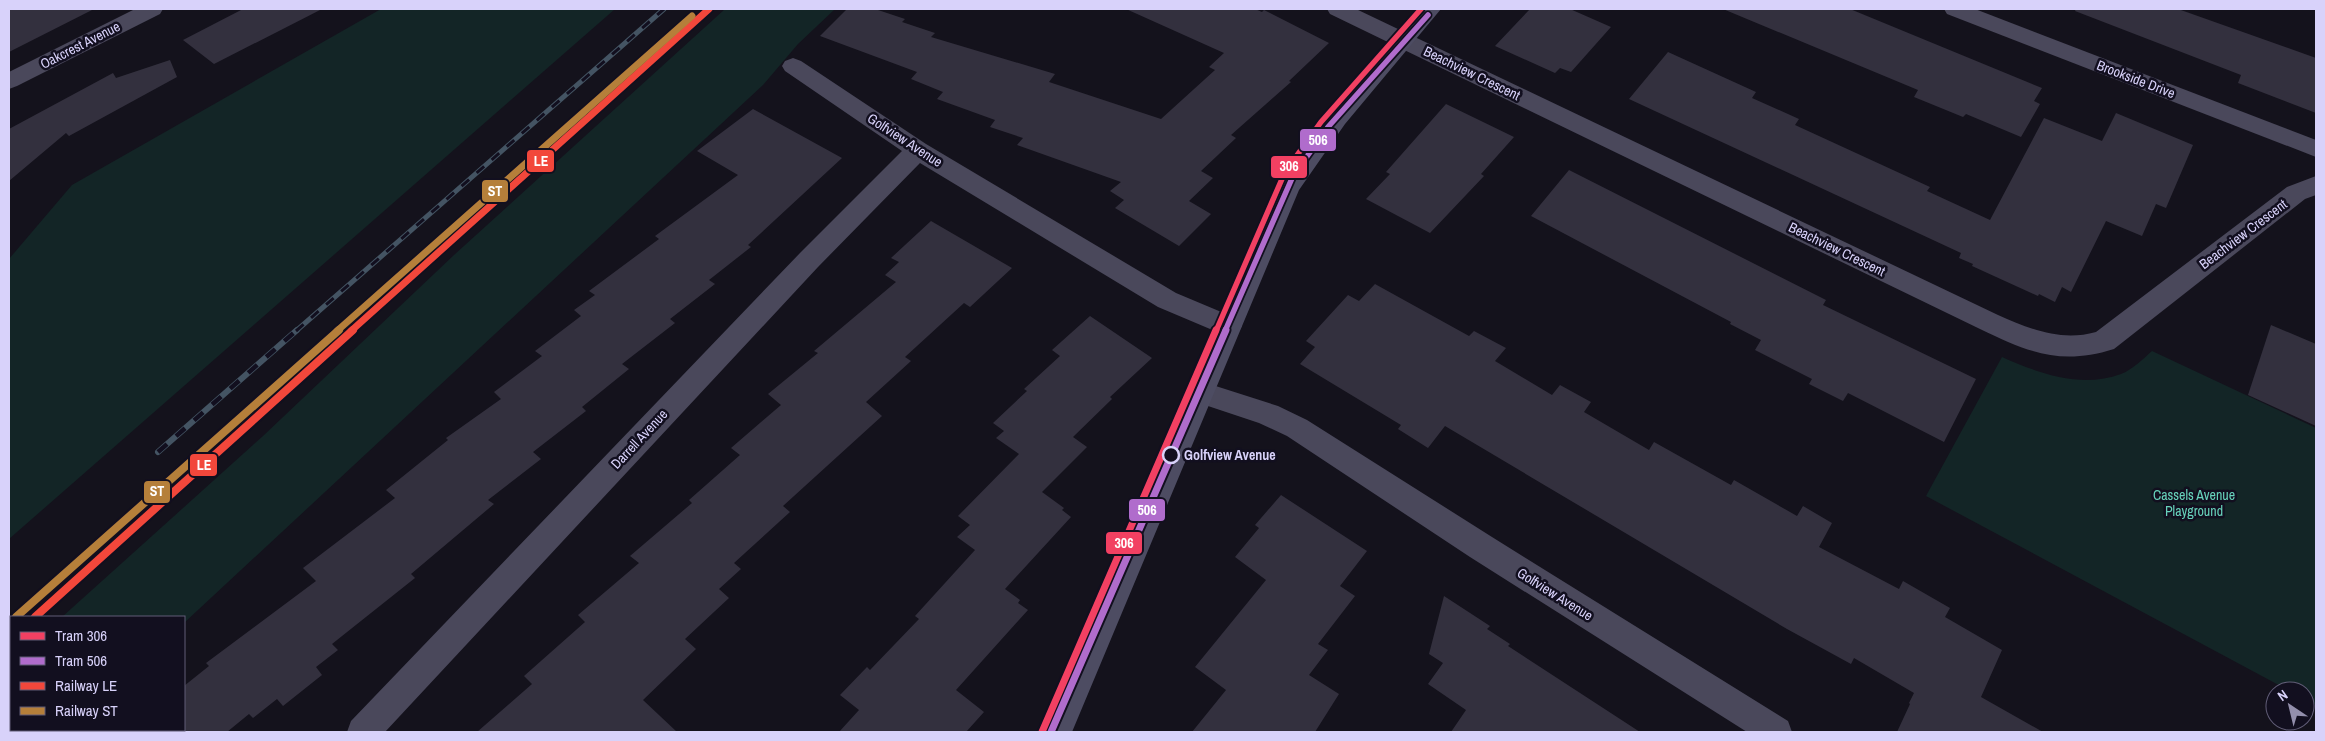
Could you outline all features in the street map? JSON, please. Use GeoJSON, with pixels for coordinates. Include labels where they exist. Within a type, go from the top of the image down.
{"type":"FeatureCollection","features":[{"type":"Feature","properties":{"kind":"main road"},"geometry":{"type":"LineString","coordinates":[[1056,732],[1287,189],[1307,155],[1430,9]]}},
{"type":"Feature","properties":{"kind":"street","name":"Oakcrest Avenue"},"geometry":{"type":"LineString","coordinates":[[9,81],[152,9]]}},
{"type":"Feature","properties":{"kind":"street","name":"Beachview Crescent"},"geometry":{"type":"LineString","coordinates":[[1338,9],[1988,322],[2021,337],[2056,348],[2077,348],[2104,341],[2296,193],[2316,185]]}},
{"type":"Feature","properties":{"kind":"street","name":"Brookside Drive"},"geometry":{"type":"LineString","coordinates":[[1955,9],[2316,150]]}},
{"type":"Feature","properties":{"kind":"street","name":"Golfview Avenue"},"geometry":{"type":"LineString","coordinates":[[793,66],[918,150],[1172,303],[1229,326]]}},
{"type":"Feature","properties":{"kind":"street","name":"Darrell Avenue"},"geometry":{"type":"LineString","coordinates":[[363,732],[795,274],[918,150]]}},
{"type":"Feature","properties":{"kind":"street","name":"Golfview Avenue"},"geometry":{"type":"LineString","coordinates":[[1200,392],[1268,414],[1297,428],[1481,547],[1776,732]]}},
{"type":"Feature","properties":{"kind":"green space"},"geometry":{"type":"Polygon","coordinates":[[[381,9],[615,9],[9,539],[9,259],[72,185],[381,9]]]}},
{"type":"Feature","properties":{"kind":"green space"},"geometry":{"type":"Polygon","coordinates":[[[725,9],[835,9],[798,44],[763,85],[185,622],[185,616],[63,616],[263,436],[454,255],[725,9]]]}},
{"type":"Feature","properties":{"kind":"green space","name":"Cassels Avenue Playground"},"geometry":{"type":"Polygon","coordinates":[[[2152,351],[2316,428],[2316,705],[2315,681],[2271,681],[1926,496],[2002,357],[2030,369],[2060,377],[2091,380],[2121,374],[2137,364],[2152,351]]]}},
{"type":"Feature","properties":{"kind":"green space"},"geometry":{"type":"Polygon","coordinates":[[[10,664],[10,731],[66,732],[9,732],[10,664]]]}},
{"type":"Feature","properties":{"kind":"building"},"geometry":{"type":"Polygon","coordinates":[[[9,9],[94,9],[9,52],[9,9]]]}},
{"type":"Feature","properties":{"kind":"building"},"geometry":{"type":"Polygon","coordinates":[[[243,9],[322,9],[214,64],[183,40],[243,9]]]}},
{"type":"Feature","properties":{"kind":"building"},"geometry":{"type":"Polygon","coordinates":[[[847,9],[875,9],[905,19],[902,22],[935,33],[931,37],[1055,74],[1049,82],[1161,119],[1215,70],[1209,67],[1224,53],[1126,9],[1255,9],[1262,12],[1264,10],[1329,43],[1289,81],[1291,82],[1231,135],[1236,138],[1201,171],[1213,178],[1189,201],[1211,214],[1179,246],[1115,208],[1124,200],[1110,191],[1121,182],[1017,145],[1023,138],[990,127],[995,120],[937,99],[943,92],[911,79],[917,72],[820,36],[847,9]]]}},
{"type":"Feature","properties":{"kind":"building"},"geometry":{"type":"Polygon","coordinates":[[[1530,9],[1570,9],[1611,27],[1571,72],[1560,68],[1555,73],[1495,46],[1530,9]]]}},
{"type":"Feature","properties":{"kind":"building"},"geometry":{"type":"Polygon","coordinates":[[[1723,9],[1850,9],[2042,88],[2034,101],[2040,104],[2021,137],[1966,114],[1963,117],[1914,97],[1918,90],[1723,9]]]}},
{"type":"Feature","properties":{"kind":"building"},"geometry":{"type":"Polygon","coordinates":[[[2076,9],[2178,9],[2316,58],[2316,113],[2238,83],[2241,75],[2075,11],[2076,9]]]}},
{"type":"Feature","properties":{"kind":"building"},"geometry":{"type":"Polygon","coordinates":[[[1668,52],[1756,92],[1752,98],[1799,119],[1795,125],[1930,187],[1927,191],[1990,220],[2044,118],[2102,141],[2116,113],[2193,145],[2166,208],[2156,204],[2142,236],[2106,221],[2071,292],[2062,287],[2055,302],[1972,266],[1973,264],[1959,258],[1961,253],[1629,99],[1668,52]]]}},
{"type":"Feature","properties":{"kind":"building"},"geometry":{"type":"Polygon","coordinates":[[[170,60],[177,77],[69,136],[66,133],[9,181],[9,129],[113,73],[116,78],[170,60]]]}},
{"type":"Feature","properties":{"kind":"building"},"geometry":{"type":"Polygon","coordinates":[[[1446,104],[1514,137],[1481,174],[1484,176],[1430,233],[1366,199],[1390,174],[1386,172],[1446,104]]]}},
{"type":"Feature","properties":{"kind":"building"},"geometry":{"type":"Polygon","coordinates":[[[753,109],[842,158],[748,245],[751,247],[709,280],[715,284],[670,319],[675,323],[622,364],[629,369],[582,407],[586,411],[533,452],[541,459],[488,500],[494,504],[411,574],[415,578],[332,644],[338,650],[316,667],[322,675],[283,706],[277,699],[253,718],[249,714],[227,732],[184,732],[185,685],[209,666],[206,663],[316,581],[303,568],[395,498],[386,490],[448,440],[446,438],[501,399],[494,392],[542,356],[535,351],[581,316],[574,310],[595,295],[589,291],[659,239],[655,236],[738,175],[697,151],[753,109]]]}},
{"type":"Feature","properties":{"kind":"building"},"geometry":{"type":"Polygon","coordinates":[[[1569,170],[1826,300],[1823,305],[1976,379],[1944,442],[1848,393],[1843,401],[1809,384],[1812,379],[1755,350],[1761,340],[1730,324],[1731,322],[1531,216],[1569,170]]]}},
{"type":"Feature","properties":{"kind":"building"},"geometry":{"type":"Polygon","coordinates":[[[931,221],[1012,268],[970,307],[964,303],[905,357],[911,361],[866,402],[882,416],[783,506],[790,512],[734,563],[741,569],[719,589],[729,598],[685,639],[696,649],[643,700],[677,732],[477,732],[532,684],[524,676],[585,622],[578,615],[639,563],[630,556],[692,503],[689,500],[740,455],[731,448],[781,405],[768,394],[818,353],[814,351],[896,282],[885,275],[899,262],[891,258],[931,221]]]}},
{"type":"Feature","properties":{"kind":"building"},"geometry":{"type":"Polygon","coordinates":[[[1375,284],[1469,336],[1474,331],[1506,348],[1495,361],[1552,395],[1560,385],[1591,402],[1584,412],[1649,450],[1654,442],[1731,485],[1734,480],[1797,516],[1803,506],[1832,523],[1819,547],[1899,589],[1903,581],[1950,608],[1945,617],[2002,650],[1981,697],[2043,732],[1897,732],[1914,693],[1854,658],[1851,664],[1787,629],[1445,426],[1428,448],[1398,429],[1401,425],[1300,364],[1315,347],[1306,341],[1348,295],[1359,301],[1375,284]]]}},
{"type":"Feature","properties":{"kind":"building"},"geometry":{"type":"Polygon","coordinates":[[[1090,316],[1152,358],[1110,397],[1112,399],[1073,437],[1087,447],[1042,492],[1064,508],[1062,510],[1071,517],[1005,589],[1020,600],[1018,603],[1028,610],[956,690],[984,712],[966,732],[839,732],[859,710],[840,695],[867,667],[870,670],[919,619],[915,616],[975,550],[957,537],[970,525],[958,516],[1019,454],[996,438],[1004,431],[993,423],[1027,391],[1024,389],[1060,356],[1052,350],[1090,316]]]}},
{"type":"Feature","properties":{"kind":"building"},"geometry":{"type":"Polygon","coordinates":[[[2271,325],[2316,344],[2316,426],[2248,395],[2271,325]]]}},
{"type":"Feature","properties":{"kind":"building"},"geometry":{"type":"Polygon","coordinates":[[[1281,495],[1367,551],[1340,586],[1355,596],[1318,644],[1328,650],[1309,675],[1339,694],[1315,732],[1192,732],[1226,690],[1195,667],[1266,580],[1235,557],[1259,528],[1255,525],[1281,495]]]}},
{"type":"Feature","properties":{"kind":"building"},"geometry":{"type":"Polygon","coordinates":[[[1444,596],[1490,626],[1487,629],[1510,644],[1508,646],[1640,732],[1451,732],[1466,710],[1428,684],[1443,663],[1429,654],[1444,596]]]}},
{"type":"Feature","properties":{"kind":"railway"},"geometry":{"type":"LineString","coordinates":[[296,331],[664,9]]}},
{"type":"Feature","properties":{"kind":"railway"},"geometry":{"type":"LineString","coordinates":[[158,452],[297,330]]}},
{"type":"Feature","properties":{"kind":"tram line","name":"306"},"geometry":{"type":"LineString","coordinates":[[1042,732],[1285,172],[1321,122],[1421,9]]}},
{"type":"Feature","properties":{"kind":"tram line","name":"506"},"geometry":{"type":"LineString","coordinates":[[1051,732],[1293,176],[1328,127],[1428,15]]}},
{"type":"Feature","properties":{"kind":"rail line","name":"LE"},"geometry":{"type":"LineString","coordinates":[[36,616],[709,9]]}},
{"type":"Feature","properties":{"kind":"rail line","name":"ST"},"geometry":{"type":"LineString","coordinates":[[17,616],[692,16]]}},
{"type":"Feature","properties":{"kind":"place","name":"Golfview Avenue"},"geometry":{"type":"Point","coordinates":[1171,455]}}]}
